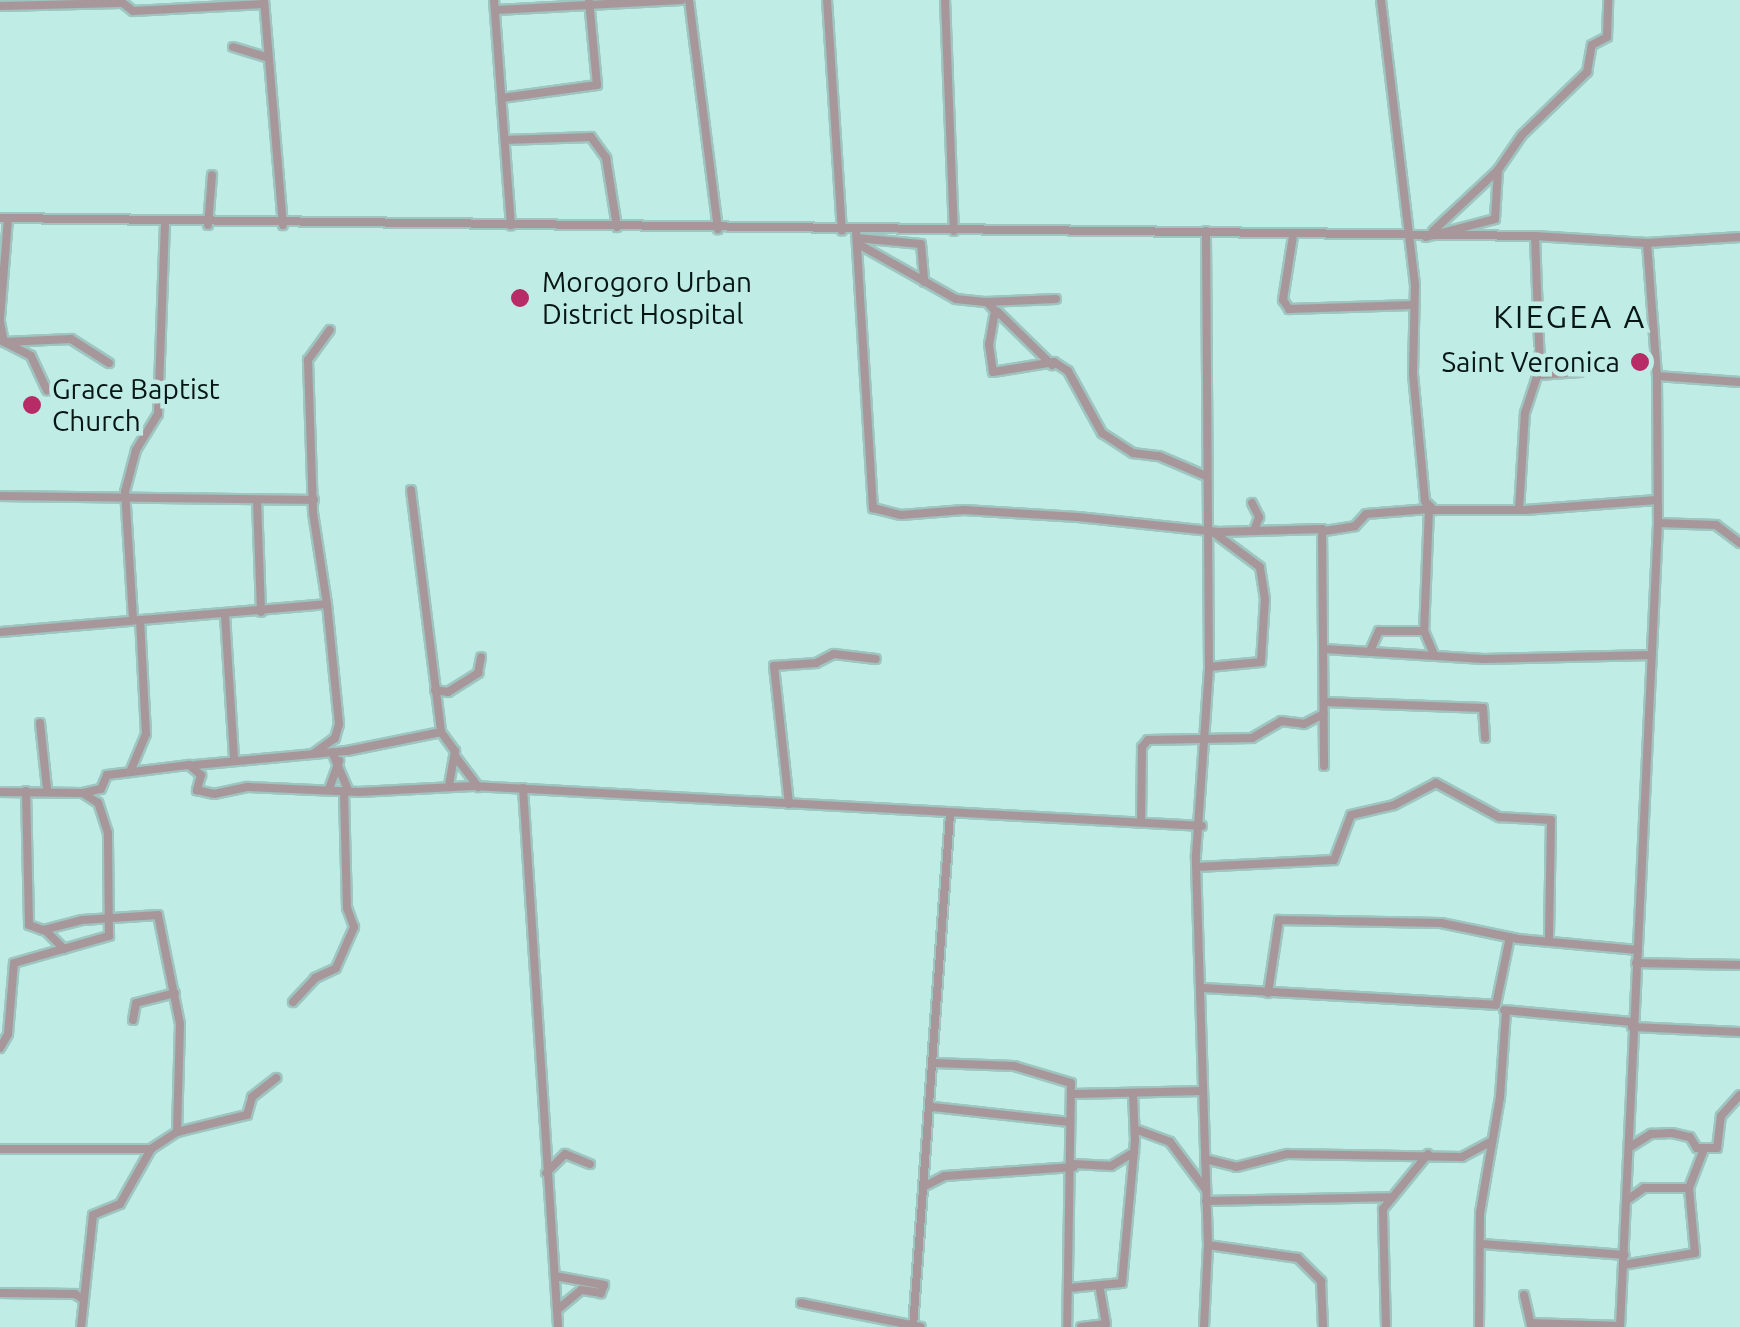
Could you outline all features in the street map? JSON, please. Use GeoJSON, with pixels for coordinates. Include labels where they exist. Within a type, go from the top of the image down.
{"type":"FeatureCollection","features":[{"type":"Feature","properties":{"kind":"street"},"geometry":{"type":"LineString","coordinates":[[512,224],[495,5],[686,0],[718,229]]}},
{"type":"Feature","properties":{"kind":"street"},"geometry":{"type":"LineString","coordinates":[[827,0],[842,231]]}},
{"type":"Feature","properties":{"kind":"street"},"geometry":{"type":"LineString","coordinates":[[946,0],[954,231]]}},
{"type":"Feature","properties":{"kind":"street"},"geometry":{"type":"LineString","coordinates":[[1381,0],[1414,305],[1418,446],[1425,502],[1432,509],[1424,632],[1434,655]]}},
{"type":"Feature","properties":{"kind":"street"},"geometry":{"type":"LineString","coordinates":[[1383,12],[1389,0]]}},
{"type":"Feature","properties":{"kind":"street"},"geometry":{"type":"LineString","coordinates":[[1430,234],[1498,170],[1552,102],[1587,72],[1592,45],[1607,36],[1608,0]]}},
{"type":"Feature","properties":{"kind":"street"},"geometry":{"type":"LineString","coordinates":[[0,6],[119,2],[132,12],[264,2],[283,225]]}},
{"type":"Feature","properties":{"kind":"street"},"geometry":{"type":"LineString","coordinates":[[502,98],[594,88],[589,3]]}},
{"type":"Feature","properties":{"kind":"street"},"geometry":{"type":"LineString","coordinates":[[233,47],[266,57]]}},
{"type":"Feature","properties":{"kind":"street"},"geometry":{"type":"LineString","coordinates":[[505,140],[591,138],[606,158],[618,227]]}},
{"type":"Feature","properties":{"kind":"street"},"geometry":{"type":"LineString","coordinates":[[858,238],[954,231],[1407,237],[1482,226],[1495,218],[1498,170]]}},
{"type":"Feature","properties":{"kind":"street"},"geometry":{"type":"LineString","coordinates":[[208,224],[212,175]]}},
{"type":"Feature","properties":{"kind":"street"},"geometry":{"type":"LineString","coordinates":[[4,342],[0,320],[4,218],[165,224],[512,224],[842,231],[956,299],[987,302],[1056,298]]}},
{"type":"Feature","properties":{"kind":"street"},"geometry":{"type":"LineString","coordinates":[[130,772],[146,734],[125,498],[136,450],[158,414],[165,224]]}},
{"type":"Feature","properties":{"kind":"street"},"geometry":{"type":"LineString","coordinates":[[1204,1327],[1208,1245],[1204,988],[1196,868],[1202,826],[1209,668],[1206,232]]}},
{"type":"Feature","properties":{"kind":"street"},"geometry":{"type":"LineString","coordinates":[[1430,234],[1647,243],[1740,237]]}},
{"type":"Feature","properties":{"kind":"street"},"geometry":{"type":"LineString","coordinates":[[1293,236],[1284,300],[1289,309],[1414,305]]}},
{"type":"Feature","properties":{"kind":"street"},"geometry":{"type":"LineString","coordinates":[[1519,510],[1525,413],[1539,375],[1535,236]]}},
{"type":"Feature","properties":{"kind":"street"},"geometry":{"type":"LineString","coordinates":[[858,238],[921,244],[924,282]]}},
{"type":"Feature","properties":{"kind":"street"},"geometry":{"type":"LineString","coordinates":[[858,238],[859,367],[870,502],[878,513],[964,510],[1209,531],[1325,530],[1355,526],[1366,514],[1432,509],[1519,510],[1658,500]]}},
{"type":"Feature","properties":{"kind":"street"},"geometry":{"type":"LineString","coordinates":[[1524,1295],[1531,1325],[1620,1326],[1658,523],[1657,376],[1647,243]]}},
{"type":"Feature","properties":{"kind":"street"},"geometry":{"type":"LineString","coordinates":[[987,302],[995,311],[988,344],[994,372],[1052,365]]}},
{"type":"Feature","properties":{"kind":"street"},"geometry":{"type":"LineString","coordinates":[[998,312],[1052,365],[1068,371],[1102,433],[1134,453],[1159,456],[1206,476]]}},
{"type":"Feature","properties":{"kind":"street"},"geometry":{"type":"LineString","coordinates":[[314,754],[335,738],[339,724],[314,500],[308,360],[330,330]]}},
{"type":"Feature","properties":{"kind":"street"},"geometry":{"type":"LineString","coordinates":[[4,342],[72,339],[108,363]]}},
{"type":"Feature","properties":{"kind":"street"},"geometry":{"type":"LineString","coordinates":[[4,342],[31,356],[47,390]]}},
{"type":"Feature","properties":{"kind":"street"},"geometry":{"type":"LineString","coordinates":[[1539,375],[1580,372]]}},
{"type":"Feature","properties":{"kind":"street"},"geometry":{"type":"LineString","coordinates":[[1657,376],[1740,382]]}},
{"type":"Feature","properties":{"kind":"street"},"geometry":{"type":"LineString","coordinates":[[411,490],[441,732],[478,787]]}},
{"type":"Feature","properties":{"kind":"street"},"geometry":{"type":"LineString","coordinates":[[0,496],[314,500]]}},
{"type":"Feature","properties":{"kind":"street"},"geometry":{"type":"LineString","coordinates":[[257,501],[260,612]]}},
{"type":"Feature","properties":{"kind":"street"},"geometry":{"type":"LineString","coordinates":[[1252,503],[1259,524],[1254,531]]}},
{"type":"Feature","properties":{"kind":"street"},"geometry":{"type":"LineString","coordinates":[[1658,523],[1716,525],[1740,543]]}},
{"type":"Feature","properties":{"kind":"street"},"geometry":{"type":"LineString","coordinates":[[1324,766],[1325,530]]}},
{"type":"Feature","properties":{"kind":"street"},"geometry":{"type":"LineString","coordinates":[[1209,531],[1260,567],[1266,600],[1261,662],[1209,668]]}},
{"type":"Feature","properties":{"kind":"street"},"geometry":{"type":"LineString","coordinates":[[0,632],[66,632],[92,620],[225,615],[328,604]]}},
{"type":"Feature","properties":{"kind":"street"},"geometry":{"type":"LineString","coordinates":[[225,615],[234,760]]}},
{"type":"Feature","properties":{"kind":"street"},"geometry":{"type":"LineString","coordinates":[[1370,652],[1379,631],[1424,632]]}},
{"type":"Feature","properties":{"kind":"street"},"geometry":{"type":"LineString","coordinates":[[1324,649],[1434,655],[1651,655]]}},
{"type":"Feature","properties":{"kind":"street"},"geometry":{"type":"LineString","coordinates":[[789,804],[774,666],[816,663],[834,654],[876,659]]}},
{"type":"Feature","properties":{"kind":"street"},"geometry":{"type":"LineString","coordinates":[[435,690],[448,692],[478,673],[481,657]]}},
{"type":"Feature","properties":{"kind":"street"},"geometry":{"type":"LineString","coordinates":[[1324,702],[1483,708],[1485,738]]}},
{"type":"Feature","properties":{"kind":"street"},"geometry":{"type":"LineString","coordinates":[[1141,821],[1142,747],[1148,740],[1252,738],[1280,721],[1304,724],[1324,714]]}},
{"type":"Feature","properties":{"kind":"street"},"geometry":{"type":"LineString","coordinates":[[40,723],[47,789]]}},
{"type":"Feature","properties":{"kind":"street"},"geometry":{"type":"LineString","coordinates":[[0,792],[47,789],[83,793],[101,789],[107,775],[234,760],[336,755],[441,732]]}},
{"type":"Feature","properties":{"kind":"street"},"geometry":{"type":"LineString","coordinates":[[329,789],[336,755]]}},
{"type":"Feature","properties":{"kind":"street"},"geometry":{"type":"LineString","coordinates":[[293,1002],[315,978],[336,968],[352,934],[346,791],[336,755]]}},
{"type":"Feature","properties":{"kind":"street"},"geometry":{"type":"LineString","coordinates":[[449,786],[455,756]]}},
{"type":"Feature","properties":{"kind":"street"},"geometry":{"type":"LineString","coordinates":[[192,766],[201,775],[201,792],[522,788],[950,815],[1202,826]]}},
{"type":"Feature","properties":{"kind":"street"},"geometry":{"type":"LineString","coordinates":[[1196,868],[1334,860],[1351,816],[1394,806],[1436,783],[1499,817],[1551,820],[1549,940]]}},
{"type":"Feature","properties":{"kind":"street"},"geometry":{"type":"LineString","coordinates":[[522,788],[558,1327]]}},
{"type":"Feature","properties":{"kind":"street"},"geometry":{"type":"LineString","coordinates":[[26,790],[28,922],[45,930],[64,949]]}},
{"type":"Feature","properties":{"kind":"street"},"geometry":{"type":"LineString","coordinates":[[0,1048],[8,1034],[14,963],[104,942],[110,918],[108,833],[98,803],[83,793]]}},
{"type":"Feature","properties":{"kind":"street"},"geometry":{"type":"LineString","coordinates":[[801,1302],[916,1326],[950,815]]}},
{"type":"Feature","properties":{"kind":"street"},"geometry":{"type":"LineString","coordinates":[[45,930],[110,918],[160,916],[176,993],[181,1042],[177,1132]]}},
{"type":"Feature","properties":{"kind":"street"},"geometry":{"type":"LineString","coordinates":[[1268,993],[1279,920],[1440,923],[1510,937],[1637,950]]}},
{"type":"Feature","properties":{"kind":"street"},"geometry":{"type":"LineString","coordinates":[[1496,1005],[1510,937]]}},
{"type":"Feature","properties":{"kind":"street"},"geometry":{"type":"LineString","coordinates":[[1636,963],[1740,965]]}},
{"type":"Feature","properties":{"kind":"street"},"geometry":{"type":"LineString","coordinates":[[1204,988],[1496,1005],[1506,1012],[1740,1032]]}},
{"type":"Feature","properties":{"kind":"street"},"geometry":{"type":"LineString","coordinates":[[133,1020],[136,1002],[176,993]]}},
{"type":"Feature","properties":{"kind":"street"},"geometry":{"type":"LineString","coordinates":[[1480,1327],[1476,1278],[1506,1012]]}},
{"type":"Feature","properties":{"kind":"street"},"geometry":{"type":"LineString","coordinates":[[935,1064],[1025,1068],[1068,1080],[1073,1094],[1069,1122],[1074,1166],[1067,1327]]}},
{"type":"Feature","properties":{"kind":"street"},"geometry":{"type":"LineString","coordinates":[[81,1327],[92,1217],[120,1204],[151,1149],[177,1132],[248,1115],[252,1096],[276,1078]]}},
{"type":"Feature","properties":{"kind":"street"},"geometry":{"type":"LineString","coordinates":[[1073,1094],[1203,1091]]}},
{"type":"Feature","properties":{"kind":"street"},"geometry":{"type":"LineString","coordinates":[[1069,1288],[1100,1290],[1122,1283],[1134,1152],[1132,1094]]}},
{"type":"Feature","properties":{"kind":"street"},"geometry":{"type":"LineString","coordinates":[[1630,1147],[1651,1134],[1672,1134],[1704,1149],[1717,1148],[1721,1116],[1740,1095]]}},
{"type":"Feature","properties":{"kind":"street"},"geometry":{"type":"LineString","coordinates":[[932,1108],[1069,1122]]}},
{"type":"Feature","properties":{"kind":"street"},"geometry":{"type":"LineString","coordinates":[[1134,1129],[1170,1142],[1206,1190]]}},
{"type":"Feature","properties":{"kind":"street"},"geometry":{"type":"LineString","coordinates":[[1205,1159],[1236,1167],[1287,1154],[1462,1156],[1490,1142]]}},
{"type":"Feature","properties":{"kind":"street"},"geometry":{"type":"LineString","coordinates":[[0,1148],[151,1149]]}},
{"type":"Feature","properties":{"kind":"street"},"geometry":{"type":"LineString","coordinates":[[1482,1244],[1624,1260],[1696,1253],[1689,1188],[1704,1149]]}},
{"type":"Feature","properties":{"kind":"street"},"geometry":{"type":"LineString","coordinates":[[927,1185],[945,1176],[1111,1166],[1134,1152]]}},
{"type":"Feature","properties":{"kind":"street"},"geometry":{"type":"LineString","coordinates":[[1386,1327],[1382,1213],[1390,1197],[1428,1153]]}},
{"type":"Feature","properties":{"kind":"street"},"geometry":{"type":"LineString","coordinates":[[546,1174],[566,1154],[590,1164]]}},
{"type":"Feature","properties":{"kind":"street"},"geometry":{"type":"LineString","coordinates":[[1627,1200],[1644,1188],[1689,1188]]}},
{"type":"Feature","properties":{"kind":"street"},"geometry":{"type":"LineString","coordinates":[[1206,1202],[1390,1197]]}},
{"type":"Feature","properties":{"kind":"street"},"geometry":{"type":"LineString","coordinates":[[1208,1245],[1298,1258],[1322,1281],[1323,1327]]}},
{"type":"Feature","properties":{"kind":"street"},"geometry":{"type":"LineString","coordinates":[[554,1276],[604,1285],[601,1293],[581,1290],[557,1310]]}},
{"type":"Feature","properties":{"kind":"street"},"geometry":{"type":"LineString","coordinates":[[1081,1327],[1106,1324],[1100,1290]]}},
{"type":"Feature","properties":{"kind":"street"},"geometry":{"type":"LineString","coordinates":[[0,1294],[75,1294],[83,1299]]}},
{"type":"Feature","properties":{"kind":"place","name":"Morogoro Urban District Hospital"},"geometry":{"type":"Point","coordinates":[520,298]}},
{"type":"Feature","properties":{"kind":"place","name":"Saint Veronica"},"geometry":{"type":"Point","coordinates":[1640,362]}},
{"type":"Feature","properties":{"kind":"place","name":"Grace Baptist Church"},"geometry":{"type":"Point","coordinates":[32,405]}},
{"type":"Feature","properties":{"kind":"district","name":"KIEGEA A"},"geometry":{"type":"Point","coordinates":[1570,316]}}]}
